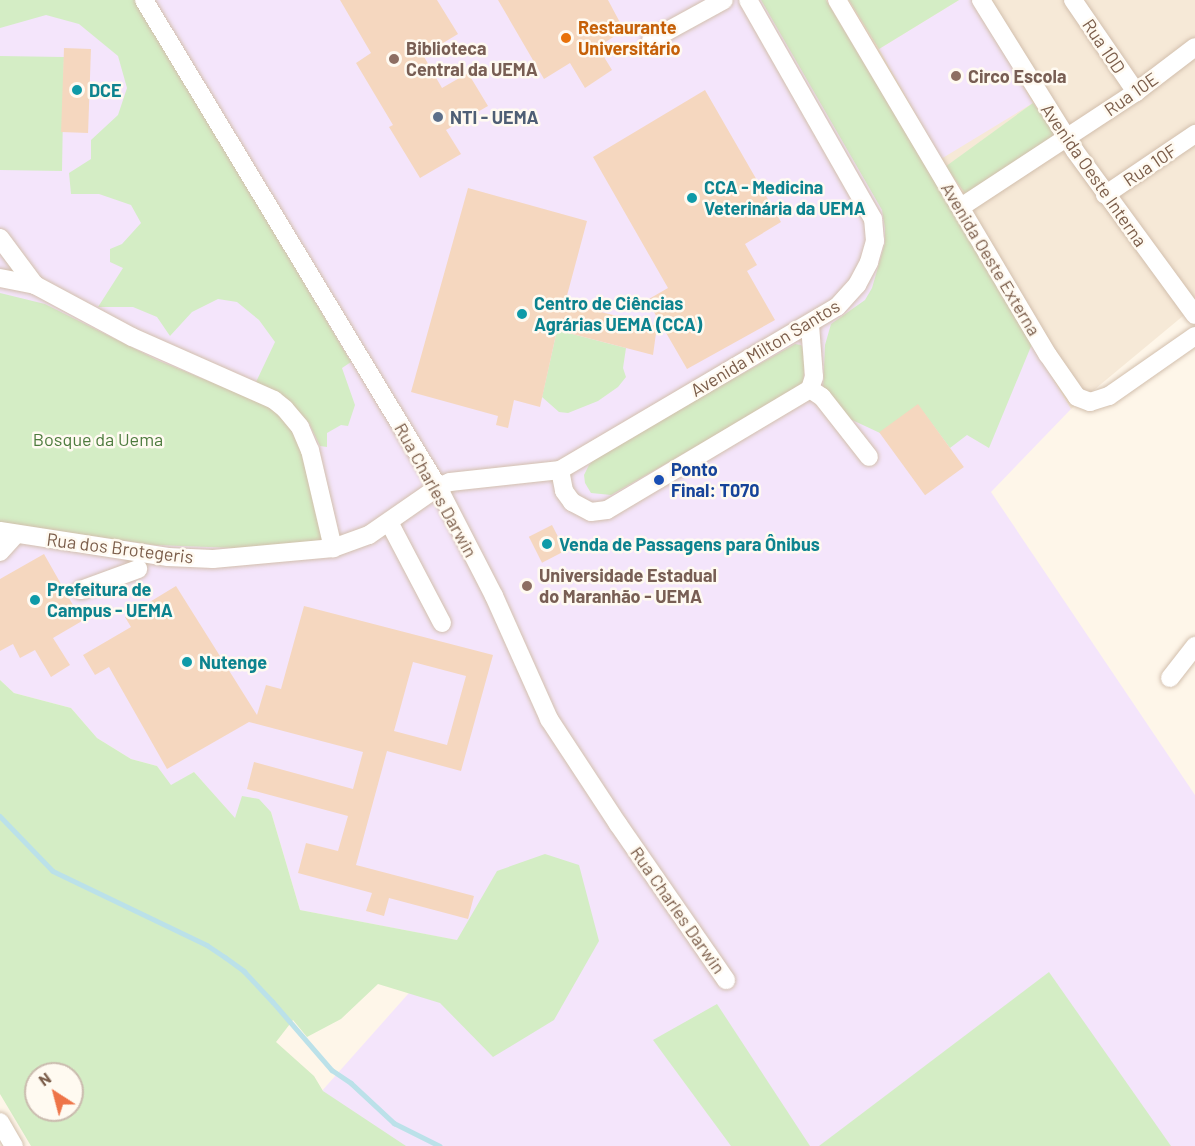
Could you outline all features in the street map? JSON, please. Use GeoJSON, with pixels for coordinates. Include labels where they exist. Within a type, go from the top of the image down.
{"type":"FeatureCollection","features":[{"type":"Feature","properties":{"kind":"street","name":"Rua Charles Darwin"},"geometry":{"type":"LineString","coordinates":[[144,0],[438,487],[494,596],[549,720],[726,980]]}},
{"type":"Feature","properties":{"kind":"street"},"geometry":{"type":"LineString","coordinates":[[651,40],[724,0]]}},
{"type":"Feature","properties":{"kind":"street","name":"Avenida Milton Santos"},"geometry":{"type":"LineString","coordinates":[[438,487],[466,478],[548,473],[560,470],[810,325],[837,307],[857,285],[869,262],[875,241],[873,219],[748,0]]}},
{"type":"Feature","properties":{"kind":"street","name":"Avenida Oeste Externa"},"geometry":{"type":"LineString","coordinates":[[837,0],[1067,385],[1083,400],[1097,401],[1109,396],[1195,336]]}},
{"type":"Feature","properties":{"kind":"street","name":"Avenida Oeste Interna"},"geometry":{"type":"LineString","coordinates":[[981,0],[1105,195],[1195,315]]}},
{"type":"Feature","properties":{"kind":"street","name":"Rua 10D"},"geometry":{"type":"LineString","coordinates":[[1073,0],[1136,92]]}},
{"type":"Feature","properties":{"kind":"street","name":"Rua 10E"},"geometry":{"type":"LineString","coordinates":[[961,207],[1136,92],[1195,47]]}},
{"type":"Feature","properties":{"kind":"street","name":"Rua 10F"},"geometry":{"type":"LineString","coordinates":[[1105,195],[1195,134]]}},
{"type":"Feature","properties":{"kind":"street"},"geometry":{"type":"LineString","coordinates":[[0,238],[35,285]]}},
{"type":"Feature","properties":{"kind":"street"},"geometry":{"type":"LineString","coordinates":[[0,278],[35,285],[132,337],[274,400],[300,427],[310,450],[333,548]]}},
{"type":"Feature","properties":{"kind":"street"},"geometry":{"type":"LineString","coordinates":[[560,470],[564,490],[572,502],[591,512],[607,510],[810,389],[814,377],[810,325]]}},
{"type":"Feature","properties":{"kind":"street"},"geometry":{"type":"LineString","coordinates":[[810,389],[822,397],[869,457]]}},
{"type":"Feature","properties":{"kind":"street","name":"Rua dos Brotegeris"},"geometry":{"type":"LineString","coordinates":[[8,533],[185,558],[258,556],[333,548],[369,535],[438,487]]}},
{"type":"Feature","properties":{"kind":"street"},"geometry":{"type":"LineString","coordinates":[[389,522],[442,623]]}},
{"type":"Feature","properties":{"kind":"street"},"geometry":{"type":"LineString","coordinates":[[0,552],[8,533]]}},
{"type":"Feature","properties":{"kind":"street"},"geometry":{"type":"LineString","coordinates":[[81,590],[138,569]]}},
{"type":"Feature","properties":{"kind":"street"},"geometry":{"type":"LineString","coordinates":[[1170,678],[1195,646]]}},
{"type":"Feature","properties":{"kind":"street"},"geometry":{"type":"LineString","coordinates":[[0,1122],[14,1146]]}},
{"type":"Feature","properties":{"kind":"shaded area","name":"Universidade Estadual do Maranhão - UEMA"},"geometry":{"type":"Polygon","coordinates":[[[0,0],[826,0],[1071,409],[991,492],[1195,795],[1195,1146],[273,1146],[456,940],[300,910],[271,812],[235,819],[194,772],[171,786],[157,766],[131,759],[97,738],[71,708],[14,693],[0,680],[0,0]]]}},
{"type":"Feature","properties":{"kind":"shaded area"},"geometry":{"type":"Polygon","coordinates":[[[826,0],[1195,0],[1195,306],[1071,409],[826,0]]]}},
{"type":"Feature","properties":{"kind":"shaded area","name":"Circo Escola"},"geometry":{"type":"Polygon","coordinates":[[[959,0],[973,0],[1033,103],[941,159],[879,49],[959,0]]]}},
{"type":"Feature","properties":{"kind":"green space"},"geometry":{"type":"Polygon","coordinates":[[[0,0],[136,0],[351,362],[342,368],[355,405],[348,426],[341,425],[327,433],[327,447],[320,446],[309,423],[287,399],[256,382],[275,342],[259,320],[237,302],[218,299],[192,312],[170,336],[157,317],[133,307],[98,307],[123,268],[110,262],[110,249],[122,244],[141,223],[131,205],[99,194],[71,194],[69,173],[91,159],[91,140],[118,115],[127,88],[118,56],[79,24],[46,15],[0,28],[0,0]]]}},
{"type":"Feature","properties":{"kind":"green space"},"geometry":{"type":"Polygon","coordinates":[[[761,0],[826,0],[1032,344],[989,448],[967,435],[950,448],[918,405],[880,433],[850,419],[823,391],[825,345],[831,324],[865,300],[872,288],[885,243],[885,228],[882,210],[761,0]]]}},
{"type":"Feature","properties":{"kind":"green space"},"geometry":{"type":"Polygon","coordinates":[[[849,0],[959,0],[879,49],[849,0]]]}},
{"type":"Feature","properties":{"kind":"green space"},"geometry":{"type":"Polygon","coordinates":[[[0,56],[64,57],[62,171],[0,170],[0,56]]]}},
{"type":"Feature","properties":{"kind":"green space"},"geometry":{"type":"Polygon","coordinates":[[[1033,103],[1059,139],[971,202],[946,166],[1033,103]]]}},
{"type":"Feature","properties":{"kind":"green space","name":"Bosque da Uema"},"geometry":{"type":"Polygon","coordinates":[[[0,293],[45,304],[157,360],[262,403],[286,418],[303,438],[323,541],[263,549],[154,545],[0,523],[0,293]]]}},
{"type":"Feature","properties":{"kind":"green space"},"geometry":{"type":"Polygon","coordinates":[[[557,330],[626,348],[623,368],[626,377],[618,387],[598,401],[568,413],[559,412],[542,397],[557,330]]]}},
{"type":"Feature","properties":{"kind":"green space"},"geometry":{"type":"Polygon","coordinates":[[[795,344],[801,345],[806,354],[803,382],[795,390],[611,495],[591,493],[585,483],[584,475],[589,465],[599,455],[795,344]]]}},
{"type":"Feature","properties":{"kind":"green space"},"geometry":{"type":"Polygon","coordinates":[[[0,680],[14,693],[71,708],[97,738],[131,759],[157,766],[171,785],[194,772],[235,818],[242,796],[259,799],[271,812],[300,910],[457,940],[497,871],[545,854],[579,865],[599,941],[554,1020],[493,1057],[440,1003],[378,984],[341,1019],[307,1037],[293,1020],[276,1042],[314,1076],[323,1091],[406,1146],[31,1146],[0,1094],[0,680]]]}},
{"type":"Feature","properties":{"kind":"green space"},"geometry":{"type":"Polygon","coordinates":[[[1049,972],[1171,1146],[819,1146],[1049,972]]]}},
{"type":"Feature","properties":{"kind":"green space"},"geometry":{"type":"Polygon","coordinates":[[[717,1004],[810,1146],[731,1146],[653,1040],[717,1004]]]}},
{"type":"Feature","properties":{"kind":"building"},"geometry":{"type":"Polygon","coordinates":[[[340,0],[437,0],[458,34],[423,55],[442,88],[468,73],[488,106],[446,130],[461,154],[420,178],[389,127],[393,125],[356,63],[371,53],[340,0]]]}},
{"type":"Feature","properties":{"kind":"building","name":"Restaurante Universitário"},"geometry":{"type":"Polygon","coordinates":[[[498,0],[608,0],[624,30],[598,47],[612,70],[585,88],[570,63],[544,79],[498,0]]]}},
{"type":"Feature","properties":{"kind":"building","name":"DCE"},"geometry":{"type":"Polygon","coordinates":[[[64,48],[91,49],[88,133],[61,132],[64,48]]]}},
{"type":"Feature","properties":{"kind":"building","name":"CCA - Medicina Veterinária da UEMA"},"geometry":{"type":"Polygon","coordinates":[[[705,90],[781,222],[745,244],[757,265],[747,271],[775,320],[687,369],[647,300],[668,288],[593,157],[705,90]]]}},
{"type":"Feature","properties":{"kind":"building","name":"Centro de Ciências Agrárias UEMA (CCA)"},"geometry":{"type":"Polygon","coordinates":[[[468,188],[587,221],[565,303],[657,326],[653,355],[557,330],[540,407],[514,400],[508,428],[496,425],[498,416],[411,392],[468,188]]]}},
{"type":"Feature","properties":{"kind":"building"},"geometry":{"type":"Polygon","coordinates":[[[918,404],[964,467],[925,495],[879,432],[918,404]]]}},
{"type":"Feature","properties":{"kind":"building","name":"Venda de Passagens para Ônibus"},"geometry":{"type":"Polygon","coordinates":[[[552,525],[565,551],[542,563],[529,537],[552,525]]]}},
{"type":"Feature","properties":{"kind":"building","name":"Prefeitura de Campus - UEMA"},"geometry":{"type":"Polygon","coordinates":[[[44,554],[82,621],[53,638],[70,665],[51,677],[35,650],[20,658],[13,644],[0,651],[0,579],[44,554]]]}},
{"type":"Feature","properties":{"kind":"building"},"geometry":{"type":"Polygon","coordinates":[[[176,586],[257,715],[266,685],[281,689],[304,606],[493,655],[461,771],[387,751],[356,865],[474,896],[468,919],[389,898],[384,916],[366,911],[372,893],[298,873],[306,843],[338,851],[348,816],[247,789],[254,762],[353,789],[363,752],[249,722],[167,769],[109,667],[95,675],[83,655],[131,627],[125,617],[176,586]],[[413,662],[394,731],[447,745],[466,676],[413,662]]]}},
{"type":"Feature","properties":{"kind":"waterway"},"geometry":{"type":"LineString","coordinates":[[0,816],[53,871],[207,945],[244,971],[332,1070],[351,1083],[394,1123],[440,1146]]}},
{"type":"Feature","properties":{"kind":"place","name":"Restaurante Universitário"},"geometry":{"type":"Point","coordinates":[566,38]}},
{"type":"Feature","properties":{"kind":"place","name":"Biblioteca Central da UEMA"},"geometry":{"type":"Point","coordinates":[394,59]}},
{"type":"Feature","properties":{"kind":"place","name":"Circo Escola"},"geometry":{"type":"Point","coordinates":[956,76]}},
{"type":"Feature","properties":{"kind":"place","name":"DCE"},"geometry":{"type":"Point","coordinates":[77,90]}},
{"type":"Feature","properties":{"kind":"place","name":"NTI - UEMA"},"geometry":{"type":"Point","coordinates":[438,117]}},
{"type":"Feature","properties":{"kind":"place","name":"CCA - Medicina Veterinária da UEMA"},"geometry":{"type":"Point","coordinates":[692,198]}},
{"type":"Feature","properties":{"kind":"place","name":"Centro de Ciências Agrárias UEMA (CCA)"},"geometry":{"type":"Point","coordinates":[522,314]}},
{"type":"Feature","properties":{"kind":"place","name":"Ponto Final: T070"},"geometry":{"type":"Point","coordinates":[659,480]}},
{"type":"Feature","properties":{"kind":"place","name":"Venda de Passagens para Ônibus"},"geometry":{"type":"Point","coordinates":[547,544]}},
{"type":"Feature","properties":{"kind":"place","name":"Universidade Estadual do Maranhão - UEMA"},"geometry":{"type":"Point","coordinates":[527,586]}},
{"type":"Feature","properties":{"kind":"place","name":"Prefeitura de Campus - UEMA"},"geometry":{"type":"Point","coordinates":[35,600]}},
{"type":"Feature","properties":{"kind":"place","name":"Nutenge"},"geometry":{"type":"Point","coordinates":[187,662]}}]}
